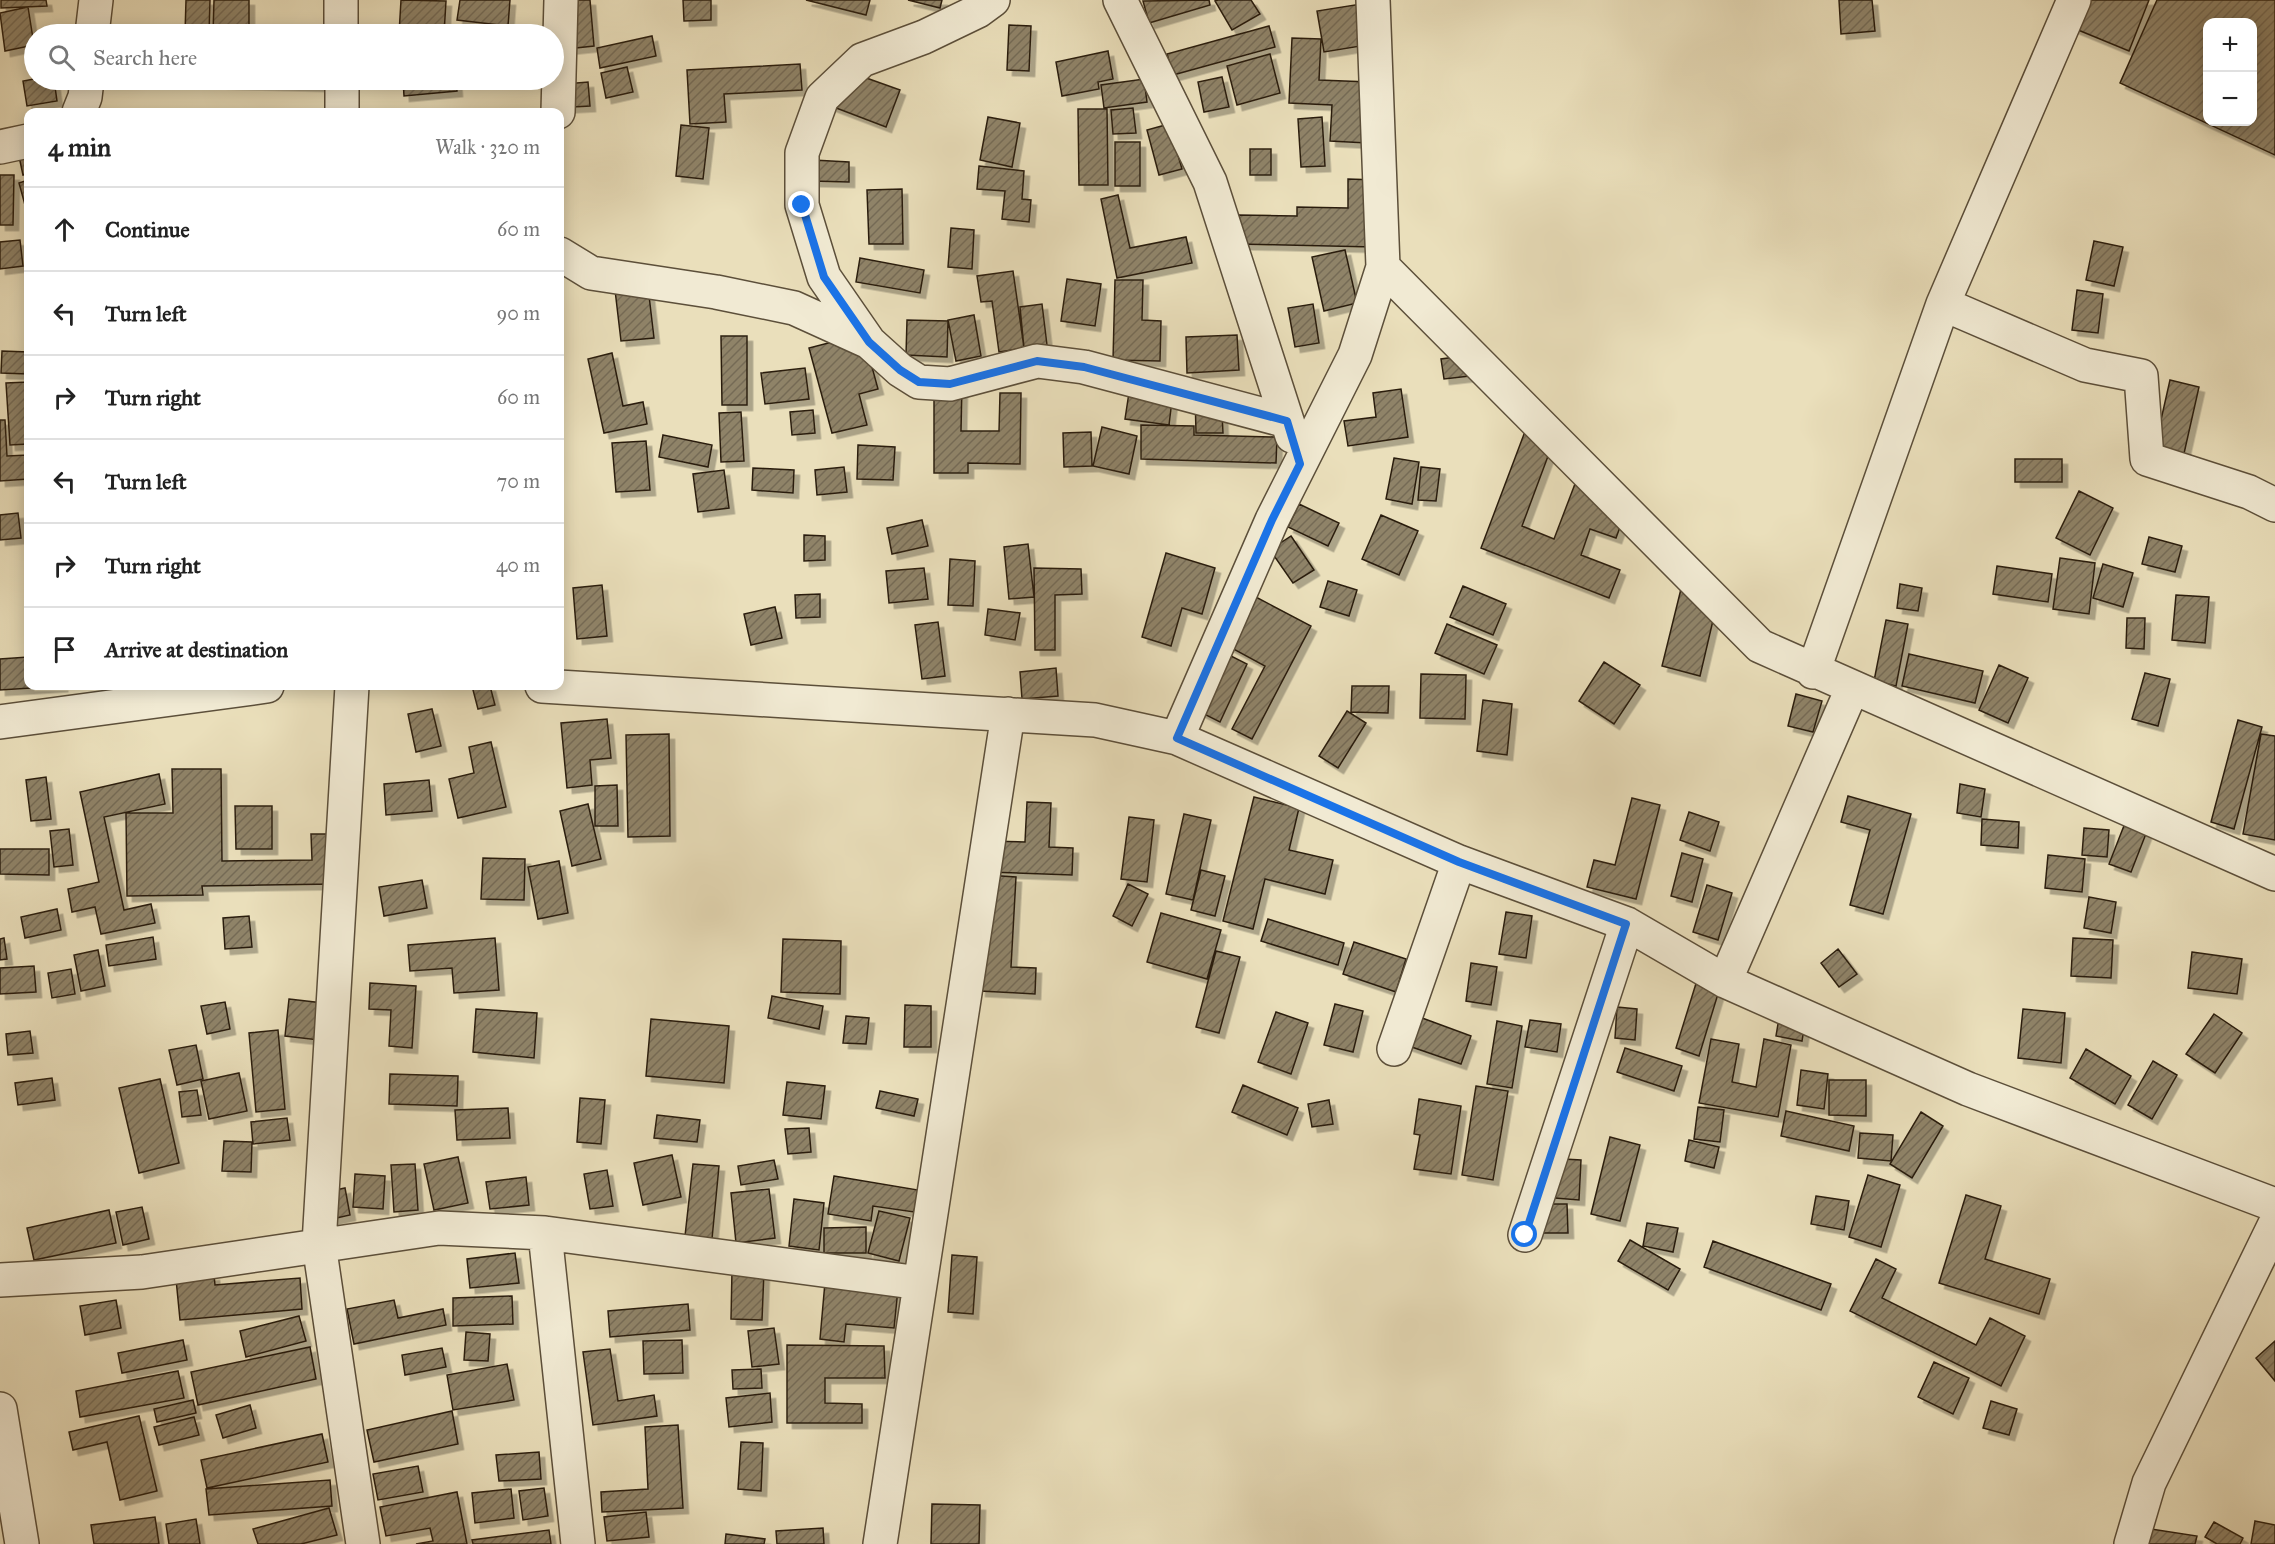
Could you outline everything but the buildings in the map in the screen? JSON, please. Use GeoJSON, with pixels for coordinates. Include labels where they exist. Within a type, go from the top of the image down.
{"type":"FeatureCollection","features":[{"type":"Feature","properties":{"kind":"street"},"geometry":{"type":"LineString","coordinates":[[93,24],[96,0]]}},
{"type":"Feature","properties":{"kind":"street"},"geometry":{"type":"LineString","coordinates":[[341,0],[341,24]]}},
{"type":"Feature","properties":{"kind":"street"},"geometry":{"type":"LineString","coordinates":[[560,24],[561,0]]}},
{"type":"Feature","properties":{"kind":"street"},"geometry":{"type":"LineString","coordinates":[[993,0],[978,11],[924,37],[862,60],[822,98],[802,153],[802,205],[824,277],[869,342],[900,370],[919,382],[950,384],[1037,361],[1084,367],[1287,421]]}},
{"type":"Feature","properties":{"kind":"street"},"geometry":{"type":"LineString","coordinates":[[1120,0],[1210,182],[1300,464]]}},
{"type":"Feature","properties":{"kind":"street"},"geometry":{"type":"LineString","coordinates":[[1177,738],[1272,520],[1355,355],[1383,267],[1373,0]]}},
{"type":"Feature","properties":{"kind":"street"},"geometry":{"type":"LineString","coordinates":[[1813,672],[1943,303],[2074,0]]}},
{"type":"Feature","properties":{"kind":"street"},"geometry":{"type":"LineString","coordinates":[[81,108],[86,90]]}},
{"type":"Feature","properties":{"kind":"street"},"geometry":{"type":"LineString","coordinates":[[342,90],[342,108]]}},
{"type":"Feature","properties":{"kind":"street"},"geometry":{"type":"LineString","coordinates":[[558,108],[559,90]]}},
{"type":"Feature","properties":{"kind":"street"},"geometry":{"type":"LineString","coordinates":[[0,147],[24,142]]}},
{"type":"Feature","properties":{"kind":"street"},"geometry":{"type":"LineString","coordinates":[[564,256],[591,273],[716,292],[794,308],[869,342]]}},
{"type":"Feature","properties":{"kind":"street"},"geometry":{"type":"LineString","coordinates":[[1383,267],[1760,646],[1813,672],[2275,874]]}},
{"type":"Feature","properties":{"kind":"street"},"geometry":{"type":"LineString","coordinates":[[1943,303],[2085,365],[2141,376],[2147,459],[2248,492],[2275,505]]}},
{"type":"Feature","properties":{"kind":"street"},"geometry":{"type":"LineString","coordinates":[[564,687],[1095,720],[1177,738],[1459,862],[1626,924],[1725,981],[1968,1089],[2275,1205]]}},
{"type":"Feature","properties":{"kind":"street"},"geometry":{"type":"LineString","coordinates":[[1725,981],[1852,689]]}},
{"type":"Feature","properties":{"kind":"street"},"geometry":{"type":"LineString","coordinates":[[0,722],[237,690]]}},
{"type":"Feature","properties":{"kind":"street"},"geometry":{"type":"LineString","coordinates":[[352,690],[319,1244],[363,1544]]}},
{"type":"Feature","properties":{"kind":"street"},"geometry":{"type":"LineString","coordinates":[[880,1544],[1008,714]]}},
{"type":"Feature","properties":{"kind":"street"},"geometry":{"type":"LineString","coordinates":[[1394,1049],[1459,862]]}},
{"type":"Feature","properties":{"kind":"street"},"geometry":{"type":"LineString","coordinates":[[1525,1235],[1626,924]]}},
{"type":"Feature","properties":{"kind":"street"},"geometry":{"type":"LineString","coordinates":[[2131,1544],[2149,1483],[2275,1224]]}},
{"type":"Feature","properties":{"kind":"street"},"geometry":{"type":"LineString","coordinates":[[0,1280],[142,1272],[439,1228],[545,1233],[920,1283]]}},
{"type":"Feature","properties":{"kind":"street"},"geometry":{"type":"LineString","coordinates":[[545,1233],[578,1544]]}},
{"type":"Feature","properties":{"kind":"street"},"geometry":{"type":"LineString","coordinates":[[0,1409],[22,1544]]}},
{"type":"Feature","properties":{"kind":"route"},"geometry":{"type":"LineString","coordinates":[[802,205],[824,277],[869,342],[900,370],[919,382],[950,384],[1037,361],[1084,367],[1287,421],[1300,464],[1272,520],[1177,738],[1459,862],[1626,924],[1525,1235]]}}]}
